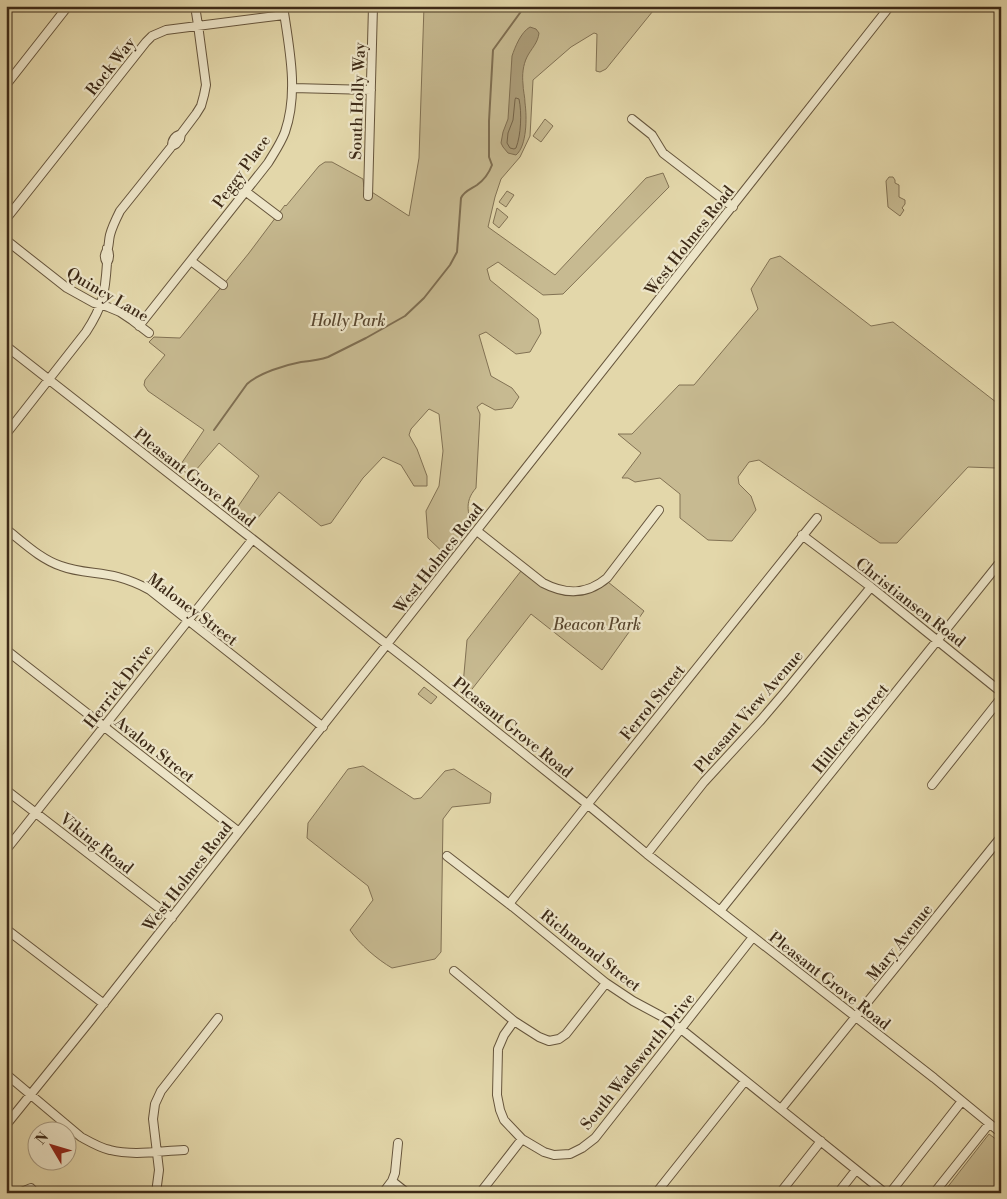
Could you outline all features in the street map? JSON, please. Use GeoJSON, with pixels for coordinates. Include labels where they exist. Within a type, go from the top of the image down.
{"type":"FeatureCollection","features":[{"type":"Feature","properties":{"kind":"street"},"geometry":{"type":"LineString","coordinates":[[6,85],[68,6]]}},
{"type":"Feature","properties":{"kind":"street"},"geometry":{"type":"LineString","coordinates":[[6,434],[86,332],[101,305],[106,284],[104,253],[108,248],[109,237],[120,211],[172,146],[172,141],[180,134],[201,106],[206,84],[195,6]]}},
{"type":"Feature","properties":{"kind":"street","name":"South Holly Way"},"geometry":{"type":"LineString","coordinates":[[368,196],[373,6]]}},
{"type":"Feature","properties":{"kind":"street","name":"West Holmes Road"},"geometry":{"type":"LineString","coordinates":[[6,1125],[172,918],[890,6]]}},
{"type":"Feature","properties":{"kind":"street","name":"Rock Way"},"geometry":{"type":"LineString","coordinates":[[6,219],[152,36],[166,30],[284,10]]}},
{"type":"Feature","properties":{"kind":"street","name":"Peggy Place"},"geometry":{"type":"LineString","coordinates":[[140,326],[278,148],[290,115],[293,88],[284,10]]}},
{"type":"Feature","properties":{"kind":"street"},"geometry":{"type":"LineString","coordinates":[[293,88],[371,90]]}},
{"type":"Feature","properties":{"kind":"street"},"geometry":{"type":"LineString","coordinates":[[632,119],[652,135],[663,153],[733,207]]}},
{"type":"Feature","properties":{"kind":"street"},"geometry":{"type":"LineString","coordinates":[[246,191],[278,216]]}},
{"type":"Feature","properties":{"kind":"street","name":"Quincy Lane"},"geometry":{"type":"LineString","coordinates":[[6,240],[67,288],[94,303],[120,312],[149,334]]}},
{"type":"Feature","properties":{"kind":"street"},"geometry":{"type":"LineString","coordinates":[[191,261],[223,285]]}},
{"type":"Feature","properties":{"kind":"street","name":"Pleasant Grove Road"},"geometry":{"type":"LineString","coordinates":[[6,346],[387,644],[647,854],[934,1078],[1001,1133]]}},
{"type":"Feature","properties":{"kind":"street"},"geometry":{"type":"LineString","coordinates":[[477,531],[543,583],[564,591],[576,592],[598,585],[606,578],[659,510]]}},
{"type":"Feature","properties":{"kind":"street","name":"Ferrol Street"},"geometry":{"type":"LineString","coordinates":[[509,904],[817,518]]}},
{"type":"Feature","properties":{"kind":"street","name":"Maloney Street"},"geometry":{"type":"LineString","coordinates":[[6,529],[33,550],[60,566],[88,573],[116,576],[150,590],[323,726]]}},
{"type":"Feature","properties":{"kind":"street","name":"Christiansen Road"},"geometry":{"type":"LineString","coordinates":[[802,535],[871,587],[1001,692]]}},
{"type":"Feature","properties":{"kind":"street","name":"Herrick Drive"},"geometry":{"type":"LineString","coordinates":[[6,850],[252,540]]}},
{"type":"Feature","properties":{"kind":"street","name":"Hillcrest Street"},"geometry":{"type":"LineString","coordinates":[[720,911],[1001,561]]}},
{"type":"Feature","properties":{"kind":"street","name":"Pleasant View Avenue"},"geometry":{"type":"LineString","coordinates":[[647,854],[704,782],[784,694],[871,587]]}},
{"type":"Feature","properties":{"kind":"street","name":"Avalon Street"},"geometry":{"type":"LineString","coordinates":[[6,650],[239,832]]}},
{"type":"Feature","properties":{"kind":"street"},"geometry":{"type":"LineString","coordinates":[[932,785],[1001,698]]}},
{"type":"Feature","properties":{"kind":"street","name":"Viking Road"},"geometry":{"type":"LineString","coordinates":[[6,790],[172,918]]}},
{"type":"Feature","properties":{"kind":"street","name":"Mary Avenue"},"geometry":{"type":"LineString","coordinates":[[781,1109],[1001,837]]}},
{"type":"Feature","properties":{"kind":"street","name":"Richmond Street"},"geometry":{"type":"LineString","coordinates":[[447,856],[606,983],[681,1029],[781,1109]]}},
{"type":"Feature","properties":{"kind":"street"},"geometry":{"type":"LineString","coordinates":[[6,928],[104,1004]]}},
{"type":"Feature","properties":{"kind":"street","name":"South Wadsworth Drive"},"geometry":{"type":"LineString","coordinates":[[514,1021],[504,1035],[498,1049],[497,1095],[504,1120],[522,1139],[544,1152],[554,1155],[570,1154],[595,1138],[753,938]]}},
{"type":"Feature","properties":{"kind":"street"},"geometry":{"type":"LineString","coordinates":[[454,971],[514,1021],[549,1041],[566,1034],[606,983]]}},
{"type":"Feature","properties":{"kind":"street"},"geometry":{"type":"LineString","coordinates":[[156,1193],[159,1170],[153,1119],[155,1104],[161,1090],[218,1018]]}},
{"type":"Feature","properties":{"kind":"street"},"geometry":{"type":"LineString","coordinates":[[6,1074],[81,1137],[95,1145],[109,1150],[130,1153],[184,1150]]}},
{"type":"Feature","properties":{"kind":"street"},"geometry":{"type":"LineString","coordinates":[[656,1193],[745,1081]]}},
{"type":"Feature","properties":{"kind":"street"},"geometry":{"type":"LineString","coordinates":[[890,1193],[962,1101]]}},
{"type":"Feature","properties":{"kind":"street"},"geometry":{"type":"LineString","coordinates":[[781,1109],[885,1193]]}},
{"type":"Feature","properties":{"kind":"street"},"geometry":{"type":"LineString","coordinates":[[934,1193],[989,1124]]}},
{"type":"Feature","properties":{"kind":"street"},"geometry":{"type":"LineString","coordinates":[[480,1193],[522,1139]]}},
{"type":"Feature","properties":{"kind":"street"},"geometry":{"type":"LineString","coordinates":[[780,1193],[821,1141]]}},
{"type":"Feature","properties":{"kind":"street"},"geometry":{"type":"LineString","coordinates":[[383,1193],[392,1181],[395,1172],[398,1142]]}},
{"type":"Feature","properties":{"kind":"street"},"geometry":{"type":"LineString","coordinates":[[838,1193],[856,1170]]}},
{"type":"Feature","properties":{"kind":"street"},"geometry":{"type":"LineString","coordinates":[[392,1181],[407,1193]]}},
{"type":"Feature","properties":{"kind":"street"},"geometry":{"type":"LineString","coordinates":[[19,1193],[33,1190]]}},
{"type":"Feature","properties":{"kind":"green space","name":"Holly Park"},"geometry":{"type":"Polygon","coordinates":[[[424,6],[657,6],[606,69],[600,72],[596,71],[597,34],[594,33],[571,47],[533,80],[530,136],[520,157],[501,179],[488,227],[555,275],[646,178],[663,173],[669,187],[563,294],[543,295],[498,262],[487,269],[490,280],[538,319],[541,333],[530,352],[516,354],[486,332],[479,335],[491,376],[512,388],[519,397],[512,408],[495,410],[482,403],[477,407],[480,414],[476,488],[468,504],[473,531],[451,560],[428,538],[426,511],[439,486],[443,451],[439,414],[429,409],[411,429],[409,435],[417,449],[427,476],[427,486],[414,486],[401,465],[383,457],[363,478],[331,523],[321,526],[279,492],[252,525],[237,508],[259,476],[219,443],[190,477],[179,467],[204,430],[148,391],[144,385],[145,380],[165,355],[149,342],[154,337],[180,338],[285,205],[319,166],[325,162],[332,162],[363,179],[364,187],[409,216],[419,158],[424,6]]]}},
{"type":"Feature","properties":{"kind":"green space"},"geometry":{"type":"Polygon","coordinates":[[[545,119],[553,126],[541,142],[533,136],[545,119]]]}},
{"type":"Feature","properties":{"kind":"green space"},"geometry":{"type":"Polygon","coordinates":[[[889,177],[893,177],[895,183],[899,185],[899,197],[905,200],[902,208],[904,210],[900,216],[888,207],[886,181],[889,177]]]}},
{"type":"Feature","properties":{"kind":"green space"},"geometry":{"type":"Polygon","coordinates":[[[507,191],[514,195],[506,207],[499,202],[507,191]]]}},
{"type":"Feature","properties":{"kind":"green space"},"geometry":{"type":"Polygon","coordinates":[[[497,208],[508,217],[499,228],[493,223],[497,208]]]}},
{"type":"Feature","properties":{"kind":"green space"},"geometry":{"type":"Polygon","coordinates":[[[780,256],[871,326],[893,322],[1001,406],[1001,462],[996,468],[968,467],[897,543],[880,543],[759,460],[749,462],[738,477],[739,484],[751,496],[756,510],[732,541],[708,540],[680,518],[680,494],[660,478],[635,482],[628,478],[622,478],[641,453],[618,434],[632,434],[679,385],[694,385],[758,309],[751,289],[770,259],[780,256]]]}},
{"type":"Feature","properties":{"kind":"green space","name":"Beacon Park"},"geometry":{"type":"Polygon","coordinates":[[[521,571],[552,591],[573,596],[596,590],[608,582],[644,611],[602,670],[531,614],[465,698],[462,696],[467,640],[521,571]]]}},
{"type":"Feature","properties":{"kind":"green space"},"geometry":{"type":"Polygon","coordinates":[[[424,687],[437,697],[431,704],[418,694],[424,687]]]}},
{"type":"Feature","properties":{"kind":"green space"},"geometry":{"type":"Polygon","coordinates":[[[363,766],[414,799],[421,798],[445,771],[454,769],[491,793],[490,803],[452,807],[443,819],[441,952],[435,959],[392,968],[364,946],[350,930],[373,900],[368,886],[307,838],[308,823],[348,769],[363,766]]]}},
{"type":"Feature","properties":{"kind":"green space"},"geometry":{"type":"Polygon","coordinates":[[[989,1134],[1001,1143],[1001,1193],[943,1193],[989,1134]]]}},
{"type":"Feature","properties":{"kind":"water"},"geometry":{"type":"Polygon","coordinates":[[[530,27],[536,29],[539,33],[524,67],[526,123],[522,145],[516,155],[508,153],[501,143],[508,119],[512,56],[521,36],[530,27]]]}},
{"type":"Feature","properties":{"kind":"waterway"},"geometry":{"type":"LineString","coordinates":[[214,430],[247,384],[252,380],[280,367],[328,357],[405,316],[424,298],[450,265],[457,252],[461,198],[466,192],[482,181],[492,165],[489,157],[489,121],[493,50],[525,6]]}}]}
